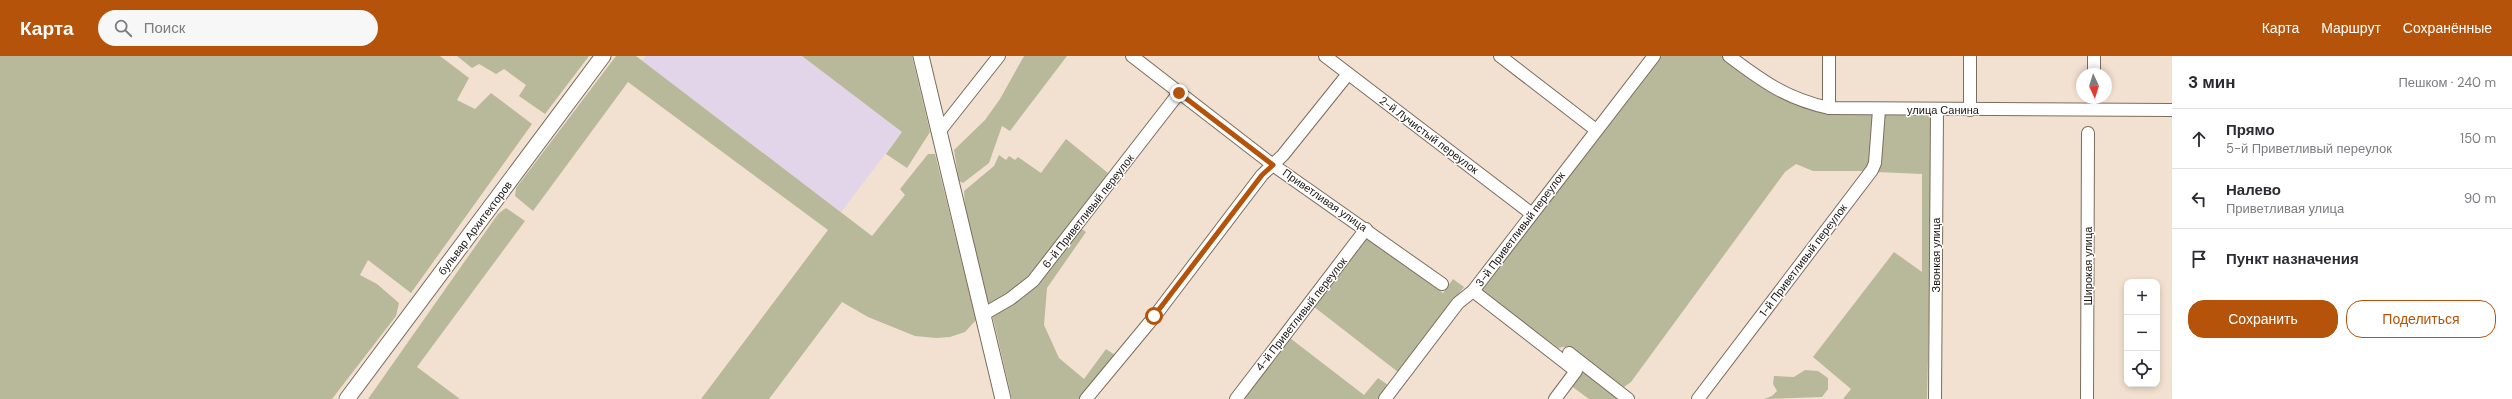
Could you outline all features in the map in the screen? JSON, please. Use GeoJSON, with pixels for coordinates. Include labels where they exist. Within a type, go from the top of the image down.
{"type":"FeatureCollection","features":[{"type":"Feature","properties":{"kind":"main road","name":"бульвар Архитекторов"},"geometry":{"type":"LineString","coordinates":[[347,399],[603,56]]}},
{"type":"Feature","properties":{"kind":"main road"},"geometry":{"type":"LineString","coordinates":[[921,56],[984,314],[1003,399]]}},
{"type":"Feature","properties":{"kind":"street"},"geometry":{"type":"LineString","coordinates":[[939,132],[998,56]]}},
{"type":"Feature","properties":{"kind":"street","name":"Приветливая улица"},"geometry":{"type":"LineString","coordinates":[[1132,56],[1273,165],[1366,229],[1442,284]]}},
{"type":"Feature","properties":{"kind":"street","name":"2-й Лучистый переулок"},"geometry":{"type":"LineString","coordinates":[[1325,56],[1532,214]]}},
{"type":"Feature","properties":{"kind":"street"},"geometry":{"type":"LineString","coordinates":[[1500,56],[1596,130]]}},
{"type":"Feature","properties":{"kind":"street","name":"3-й Приветливый переулок"},"geometry":{"type":"LineString","coordinates":[[1385,399],[1458,303],[1473,291],[1654,56]]}},
{"type":"Feature","properties":{"kind":"street","name":"улица Санина"},"geometry":{"type":"LineString","coordinates":[[1729,56],[1786,95],[1807,103],[1829,108],[1879,110],[1970,110],[2095,104],[2172,110]]}},
{"type":"Feature","properties":{"kind":"street"},"geometry":{"type":"LineString","coordinates":[[1829,56],[1829,108]]}},
{"type":"Feature","properties":{"kind":"street"},"geometry":{"type":"LineString","coordinates":[[1970,56],[1970,110]]}},
{"type":"Feature","properties":{"kind":"street"},"geometry":{"type":"LineString","coordinates":[[2094,56],[2094,68]]}},
{"type":"Feature","properties":{"kind":"street"},"geometry":{"type":"LineString","coordinates":[[1086,399],[1154,316],[1262,175],[1273,165],[1348,74]]}},
{"type":"Feature","properties":{"kind":"street","name":"6-й Приветливый переулок"},"geometry":{"type":"LineString","coordinates":[[984,314],[1010,299],[1033,281],[1179,93]]}},
{"type":"Feature","properties":{"kind":"street","name":"1-й Приветливый переулок"},"geometry":{"type":"LineString","coordinates":[[1698,399],[1872,170],[1875,163],[1879,110]]}},
{"type":"Feature","properties":{"kind":"street","name":"Звонкая улица"},"geometry":{"type":"LineString","coordinates":[[1935,399],[1937,110]]}},
{"type":"Feature","properties":{"kind":"street","name":"Широкая улица"},"geometry":{"type":"LineString","coordinates":[[2087,399],[2088,133]]}},
{"type":"Feature","properties":{"kind":"street","name":"4-й Приветливый переулок"},"geometry":{"type":"LineString","coordinates":[[1236,399],[1366,229]]}},
{"type":"Feature","properties":{"kind":"street"},"geometry":{"type":"LineString","coordinates":[[1473,291],[1576,371],[1555,399]]}},
{"type":"Feature","properties":{"kind":"street"},"geometry":{"type":"LineString","coordinates":[[1569,352],[1628,399]]}},
{"type":"Feature","properties":{"kind":"shaded area"},"geometry":{"type":"Polygon","coordinates":[[[646,56],[802,56],[902,132],[841,212],[642,61],[646,56]]]}},
{"type":"Feature","properties":{"kind":"green space"},"geometry":{"type":"Polygon","coordinates":[[[0,56],[440,56],[469,78],[457,100],[475,109],[491,93],[532,124],[411,293],[368,260],[360,275],[377,284],[399,303],[396,316],[332,399],[0,399],[0,56]]]}},
{"type":"Feature","properties":{"kind":"green space"},"geometry":{"type":"Polygon","coordinates":[[[457,56],[589,56],[545,114],[519,96],[526,85],[504,69],[496,74],[479,64],[472,68],[457,56]]]}},
{"type":"Feature","properties":{"kind":"green space"},"geometry":{"type":"Polygon","coordinates":[[[616,56],[636,56],[872,236],[905,195],[900,189],[928,154],[935,154],[976,320],[965,332],[950,337],[936,338],[915,336],[868,317],[842,302],[769,399],[701,399],[828,230],[628,82],[533,211],[515,196],[516,188],[616,56]]]}},
{"type":"Feature","properties":{"kind":"green space"},"geometry":{"type":"Polygon","coordinates":[[[802,56],[912,56],[930,132],[907,168],[886,154],[902,132],[802,56]]]}},
{"type":"Feature","properties":{"kind":"green space"},"geometry":{"type":"Polygon","coordinates":[[[1024,56],[1067,56],[1010,131],[1002,126],[989,163],[963,183],[959,181],[954,150],[985,120],[1000,99],[1024,56]]]}},
{"type":"Feature","properties":{"kind":"green space"},"geometry":{"type":"Polygon","coordinates":[[[1660,56],[1726,56],[1774,92],[1874,113],[1871,162],[1864,171],[1813,171],[1796,164],[1785,172],[1631,382],[1624,387],[1568,346],[1558,348],[1480,291],[1660,56]]]}},
{"type":"Feature","properties":{"kind":"green space"},"geometry":{"type":"Polygon","coordinates":[[[1884,112],[1931,113],[1933,164],[1927,399],[1843,399],[1851,389],[1813,357],[1894,252],[1922,272],[1922,174],[1877,172],[1884,112]]]}},
{"type":"Feature","properties":{"kind":"green space"},"geometry":{"type":"Polygon","coordinates":[[[1066,139],[1108,173],[1028,281],[991,305],[988,302],[965,208],[964,191],[994,166],[999,155],[1006,160],[1009,156],[1015,160],[1018,157],[1041,173],[1066,139]]]}},
{"type":"Feature","properties":{"kind":"green space"},"geometry":{"type":"Polygon","coordinates":[[[506,208],[525,221],[417,367],[460,399],[368,399],[498,214],[506,208]]]}},
{"type":"Feature","properties":{"kind":"green space"},"geometry":{"type":"Polygon","coordinates":[[[1079,227],[1086,232],[1047,288],[1044,325],[1059,358],[1084,379],[1106,349],[1115,355],[1079,399],[1012,399],[992,314],[1023,298],[1079,227]]]}},
{"type":"Feature","properties":{"kind":"green space"},"geometry":{"type":"Polygon","coordinates":[[[1365,237],[1376,240],[1443,293],[1453,279],[1464,287],[1398,372],[1313,306],[1365,237]]]}},
{"type":"Feature","properties":{"kind":"green space"},"geometry":{"type":"Polygon","coordinates":[[[1290,338],[1364,395],[1378,378],[1388,385],[1378,399],[1243,399],[1290,338]]]}},
{"type":"Feature","properties":{"kind":"green space"},"geometry":{"type":"Polygon","coordinates":[[[1805,370],[1818,371],[1828,378],[1828,389],[1822,397],[1764,399],[1772,396],[1777,391],[1773,384],[1774,376],[1794,377],[1805,370]]]}},
{"type":"Feature","properties":{"kind":"green space"},"geometry":{"type":"Polygon","coordinates":[[[1582,371],[1620,399],[1589,399],[1570,385],[1582,371]]]}},
{"type":"Feature","properties":{"kind":"route"},"geometry":{"type":"LineString","coordinates":[[1154,316],[1262,175],[1273,165],[1179,93]]}}]}
